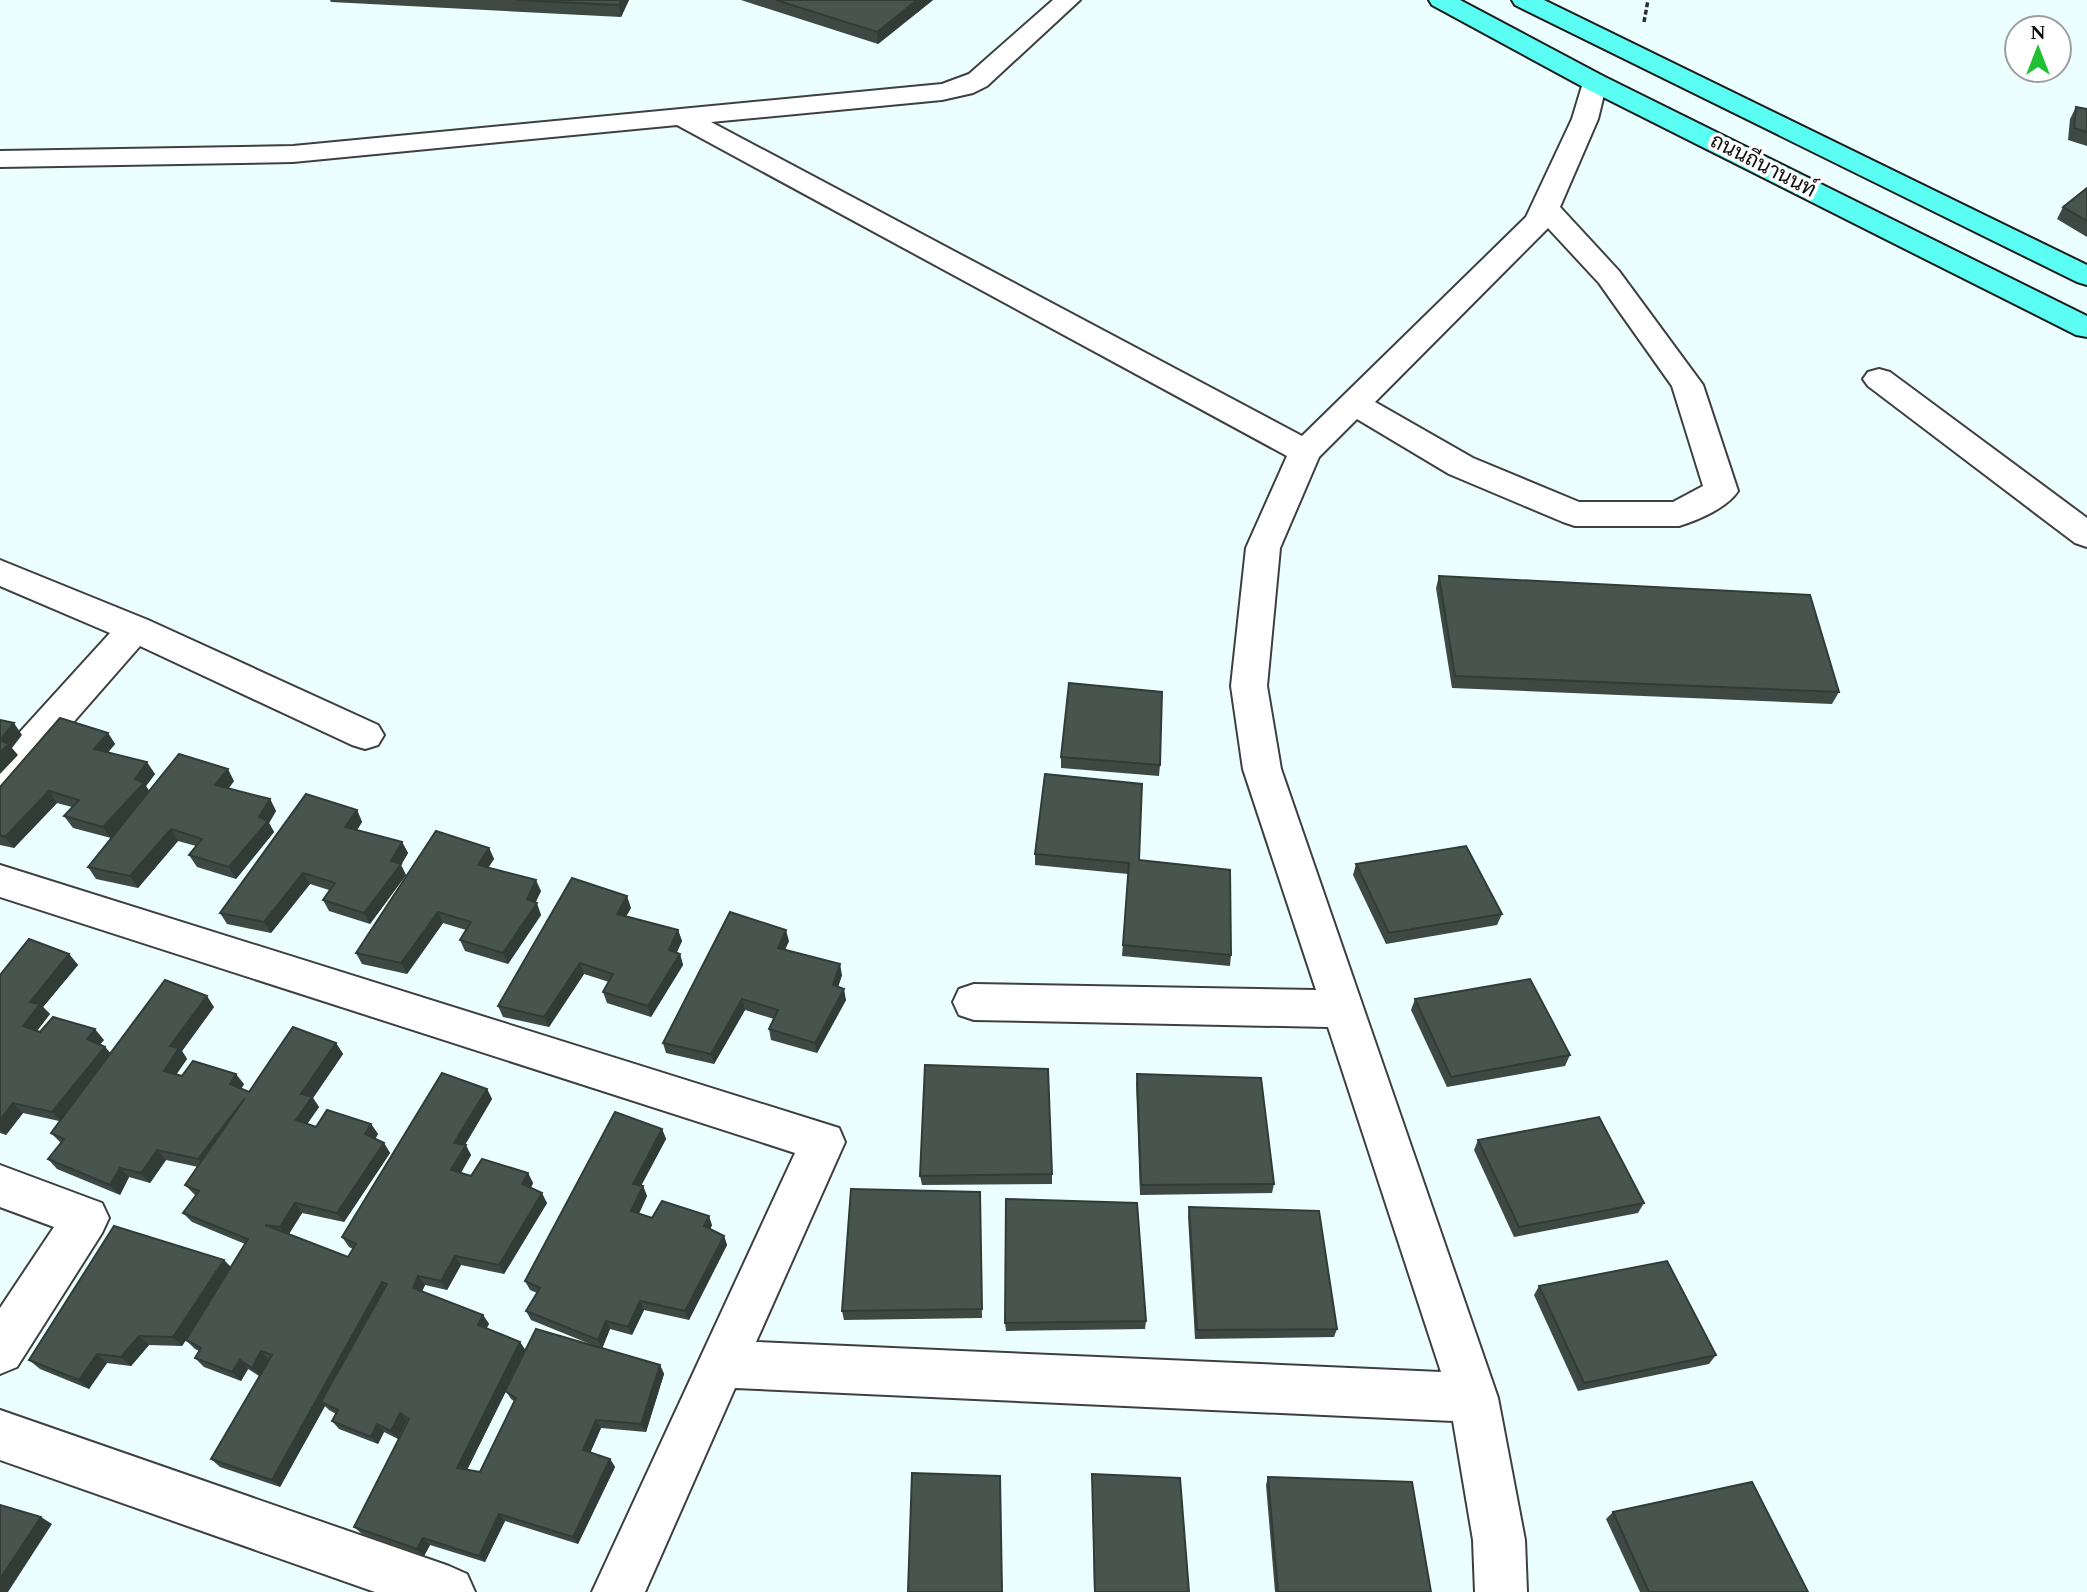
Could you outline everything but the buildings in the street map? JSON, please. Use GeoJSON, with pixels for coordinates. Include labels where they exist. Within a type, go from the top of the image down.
{"type":"FeatureCollection","features":[{"type":"Feature","properties":{"kind":"main road","name":"ถนนถีนานนท์"},"geometry":{"type":"LineString","coordinates":[[1441,0],[1594,82],[2087,328]]}},
{"type":"Feature","properties":{"kind":"main road","name":"ถนนถีนานนท์"},"geometry":{"type":"LineString","coordinates":[[1524,0],[2087,276]]}},
{"type":"Feature","properties":{"kind":"street"},"geometry":{"type":"LineString","coordinates":[[0,159],[293,154],[928,94],[964,88],[978,80],[1068,0]]}},
{"type":"Feature","properties":{"kind":"street"},"geometry":{"type":"LineString","coordinates":[[1501,1592],[1499,1540],[1474,1398],[1262,769],[1249,686],[1263,548],[1305,452],[1539,221],[1585,119],[1594,82]]}},
{"type":"Feature","properties":{"kind":"street"},"geometry":{"type":"LineString","coordinates":[[680,116],[1305,452]]}},
{"type":"Feature","properties":{"kind":"street"},"geometry":{"type":"LineString","coordinates":[[1354,404],[1461,467],[1575,514],[1679,514],[1721,491],[1687,385],[1609,276],[1545,208]]}},
{"type":"Feature","properties":{"kind":"street"},"geometry":{"type":"LineString","coordinates":[[1878,379],[2087,535]]}},
{"type":"Feature","properties":{"kind":"street"},"geometry":{"type":"LineString","coordinates":[[0,572],[135,629],[365,736]]}},
{"type":"Feature","properties":{"kind":"street"},"geometry":{"type":"LineString","coordinates":[[0,779],[135,629]]}},
{"type":"Feature","properties":{"kind":"street"},"geometry":{"type":"LineString","coordinates":[[0,881],[823,1142],[618,1592]]}},
{"type":"Feature","properties":{"kind":"street"},"geometry":{"type":"LineString","coordinates":[[974,1002],[1343,1009]]}},
{"type":"Feature","properties":{"kind":"street"},"geometry":{"type":"LineString","coordinates":[[0,1186],[86,1218],[0,1350]]}},
{"type":"Feature","properties":{"kind":"street"},"geometry":{"type":"LineString","coordinates":[[722,1364],[1474,1398]]}},
{"type":"Feature","properties":{"kind":"street"},"geometry":{"type":"LineString","coordinates":[[0,1435],[449,1592]]}}]}
